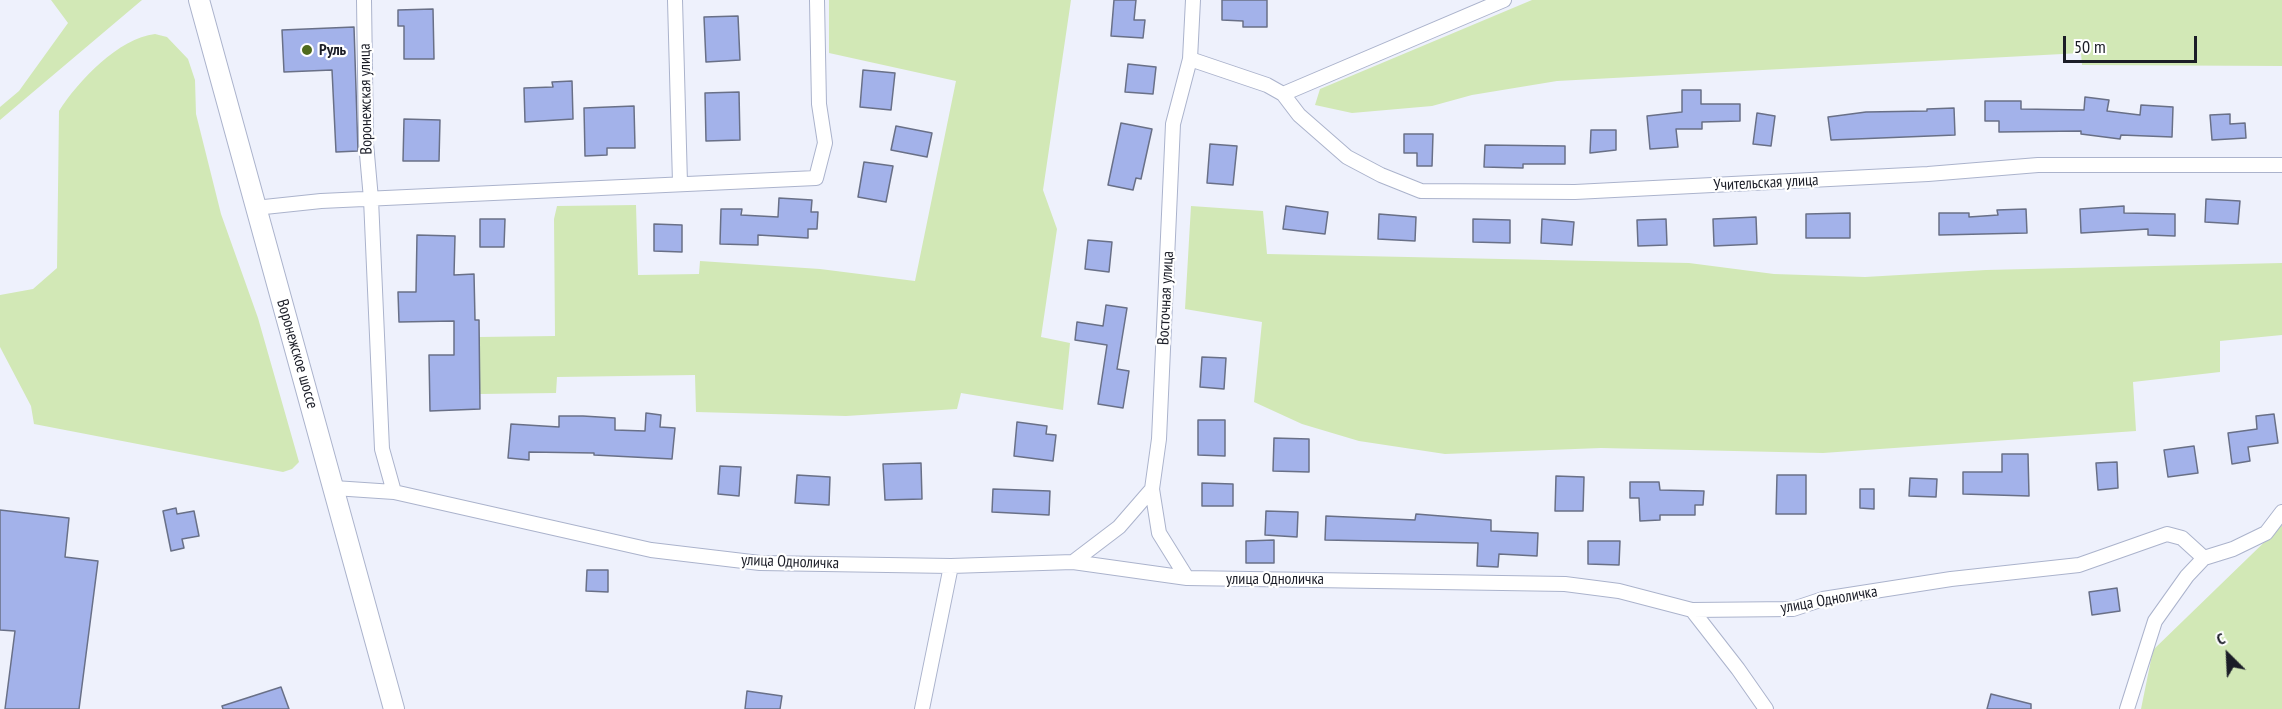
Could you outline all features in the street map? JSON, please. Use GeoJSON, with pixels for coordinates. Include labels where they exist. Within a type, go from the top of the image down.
{"type":"FeatureCollection","features":[{"type":"Feature","properties":{"kind":"main road","name":"Воронежское шоссе"},"geometry":{"type":"LineString","coordinates":[[199,0],[394,709]]}},
{"type":"Feature","properties":{"kind":"street","name":"Воронежская улица"},"geometry":{"type":"LineString","coordinates":[[364,0],[366,144],[371,199],[382,449],[394,492]]}},
{"type":"Feature","properties":{"kind":"street"},"geometry":{"type":"LineString","coordinates":[[675,0],[680,183]]}},
{"type":"Feature","properties":{"kind":"street"},"geometry":{"type":"LineString","coordinates":[[255,208],[371,199],[816,178],[825,143],[819,104],[817,0]]}},
{"type":"Feature","properties":{"kind":"street","name":"Восточная улица"},"geometry":{"type":"LineString","coordinates":[[1187,578],[1159,532],[1152,489],[1159,439],[1173,124],[1190,59],[1194,0]]}},
{"type":"Feature","properties":{"kind":"street"},"geometry":{"type":"LineString","coordinates":[[1283,94],[1504,0]]}},
{"type":"Feature","properties":{"kind":"street","name":"Учительская улица"},"geometry":{"type":"LineString","coordinates":[[1190,59],[1267,85],[1283,94],[1299,115],[1347,157],[1381,176],[1421,191],[1587,192],[1928,174],[2038,165],[2282,165]]}},
{"type":"Feature","properties":{"kind":"street","name":"улица Одноличка"},"geometry":{"type":"LineString","coordinates":[[334,488],[394,492],[651,550],[760,563],[951,566],[1073,562],[1187,578],[1565,584],[1619,591],[1692,610],[1719,612],[1793,609],[1823,599],[1928,583],[2079,565],[2167,534],[2182,538],[2204,558]]}},
{"type":"Feature","properties":{"kind":"street"},"geometry":{"type":"LineString","coordinates":[[1073,562],[1119,527],[1152,489]]}},
{"type":"Feature","properties":{"kind":"street"},"geometry":{"type":"LineString","coordinates":[[2127,709],[2155,621],[2187,576],[2204,558],[2234,549],[2266,533],[2282,512]]}},
{"type":"Feature","properties":{"kind":"street"},"geometry":{"type":"LineString","coordinates":[[922,709],[951,566]]}},
{"type":"Feature","properties":{"kind":"street"},"geometry":{"type":"LineString","coordinates":[[1692,610],[1766,709]]}},
{"type":"Feature","properties":{"kind":"green space"},"geometry":{"type":"Polygon","coordinates":[[[51,0],[142,0],[0,120],[0,107],[19,91],[68,23],[51,0]]]}},
{"type":"Feature","properties":{"kind":"green space"},"geometry":{"type":"Polygon","coordinates":[[[829,0],[1071,0],[1043,190],[1057,229],[1041,337],[1070,343],[1063,410],[961,393],[957,409],[846,416],[696,412],[695,375],[557,377],[556,393],[480,394],[479,337],[555,336],[554,219],[557,206],[636,205],[638,275],[699,274],[700,261],[820,269],[915,281],[956,81],[829,53],[829,0]]]}},
{"type":"Feature","properties":{"kind":"green space"},"geometry":{"type":"Polygon","coordinates":[[[1532,0],[2282,0],[2282,66],[2082,65],[2081,53],[1557,81],[1472,95],[1432,106],[1352,113],[1315,105],[1320,89],[1532,0]]]}},
{"type":"Feature","properties":{"kind":"green space"},"geometry":{"type":"Polygon","coordinates":[[[155,34],[167,37],[188,59],[195,80],[196,114],[221,214],[258,318],[299,462],[292,469],[283,472],[34,424],[31,406],[0,347],[0,295],[33,289],[57,268],[59,111],[88,75],[114,52],[141,37],[155,34]]]}},
{"type":"Feature","properties":{"kind":"green space"},"geometry":{"type":"Polygon","coordinates":[[[1191,206],[1263,211],[1267,254],[1689,263],[1774,274],[1865,277],[1986,270],[2282,263],[2282,335],[2220,341],[2220,372],[2133,382],[2136,431],[1823,453],[1601,448],[1445,454],[1359,441],[1302,424],[1254,402],[1262,322],[1185,309],[1191,206]]]}},
{"type":"Feature","properties":{"kind":"green space"},"geometry":{"type":"Polygon","coordinates":[[[2282,525],[2282,709],[2141,709],[2153,650],[2282,525]]]}},
{"type":"Feature","properties":{"kind":"building"},"geometry":{"type":"Polygon","coordinates":[[[1114,0],[1136,0],[1134,20],[1145,20],[1143,38],[1111,36],[1114,0]]]}},
{"type":"Feature","properties":{"kind":"building"},"geometry":{"type":"Polygon","coordinates":[[[1222,0],[1267,0],[1267,27],[1243,27],[1243,21],[1222,20],[1222,0]]]}},
{"type":"Feature","properties":{"kind":"building"},"geometry":{"type":"Polygon","coordinates":[[[433,9],[434,59],[404,59],[404,26],[398,26],[398,10],[433,9]]]}},
{"type":"Feature","properties":{"kind":"building"},"geometry":{"type":"Polygon","coordinates":[[[738,16],[740,60],[706,62],[704,17],[738,16]]]}},
{"type":"Feature","properties":{"kind":"building"},"geometry":{"type":"Polygon","coordinates":[[[354,27],[358,151],[336,152],[332,70],[284,72],[282,30],[354,27]]]}},
{"type":"Feature","properties":{"kind":"building"},"geometry":{"type":"Polygon","coordinates":[[[1128,64],[1156,67],[1153,94],[1125,92],[1128,64]]]}},
{"type":"Feature","properties":{"kind":"building"},"geometry":{"type":"Polygon","coordinates":[[[863,70],[895,73],[891,110],[860,107],[863,70]]]}},
{"type":"Feature","properties":{"kind":"building"},"geometry":{"type":"Polygon","coordinates":[[[572,81],[573,119],[525,122],[524,88],[553,87],[552,82],[572,81]]]}},
{"type":"Feature","properties":{"kind":"building"},"geometry":{"type":"Polygon","coordinates":[[[1682,90],[1701,90],[1701,104],[1740,104],[1740,121],[1702,122],[1702,129],[1676,129],[1678,147],[1650,149],[1647,116],[1682,112],[1682,90]]]}},
{"type":"Feature","properties":{"kind":"building"},"geometry":{"type":"Polygon","coordinates":[[[739,92],[740,140],[706,141],[705,93],[739,92]]]}},
{"type":"Feature","properties":{"kind":"building"},"geometry":{"type":"Polygon","coordinates":[[[2085,97],[2109,100],[2107,111],[2140,115],[2141,105],[2173,107],[2172,137],[2121,135],[2120,139],[2081,134],[2081,131],[1999,132],[1999,121],[1985,121],[1985,101],[2021,101],[2021,109],[2084,110],[2085,97]]]}},
{"type":"Feature","properties":{"kind":"building"},"geometry":{"type":"Polygon","coordinates":[[[634,106],[635,148],[607,148],[607,155],[585,156],[584,108],[634,106]]]}},
{"type":"Feature","properties":{"kind":"building"},"geometry":{"type":"Polygon","coordinates":[[[1954,108],[1955,135],[1831,140],[1828,117],[1866,112],[1954,108]]]}},
{"type":"Feature","properties":{"kind":"building"},"geometry":{"type":"Polygon","coordinates":[[[1757,113],[1775,116],[1771,146],[1753,144],[1757,113]]]}},
{"type":"Feature","properties":{"kind":"building"},"geometry":{"type":"Polygon","coordinates":[[[2230,114],[2230,124],[2245,123],[2246,138],[2212,140],[2210,115],[2230,114]]]}},
{"type":"Feature","properties":{"kind":"building"},"geometry":{"type":"Polygon","coordinates":[[[404,119],[440,120],[439,161],[403,161],[404,119]]]}},
{"type":"Feature","properties":{"kind":"building"},"geometry":{"type":"Polygon","coordinates":[[[1121,123],[1152,129],[1141,179],[1136,178],[1133,190],[1108,185],[1121,123]]]}},
{"type":"Feature","properties":{"kind":"building"},"geometry":{"type":"Polygon","coordinates":[[[896,126],[932,133],[927,157],[891,150],[896,126]]]}},
{"type":"Feature","properties":{"kind":"building"},"geometry":{"type":"Polygon","coordinates":[[[1591,130],[1616,130],[1616,150],[1590,153],[1591,130]]]}},
{"type":"Feature","properties":{"kind":"building"},"geometry":{"type":"Polygon","coordinates":[[[1404,134],[1433,134],[1432,166],[1417,166],[1417,153],[1404,153],[1404,134]]]}},
{"type":"Feature","properties":{"kind":"building"},"geometry":{"type":"Polygon","coordinates":[[[1210,144],[1237,146],[1233,185],[1207,183],[1210,144]]]}},
{"type":"Feature","properties":{"kind":"building"},"geometry":{"type":"Polygon","coordinates":[[[1485,145],[1565,146],[1565,164],[1523,164],[1523,168],[1484,167],[1485,145]]]}},
{"type":"Feature","properties":{"kind":"building"},"geometry":{"type":"Polygon","coordinates":[[[864,162],[893,166],[886,202],[858,197],[864,162]]]}},
{"type":"Feature","properties":{"kind":"building"},"geometry":{"type":"Polygon","coordinates":[[[779,198],[812,200],[811,212],[818,212],[817,229],[808,229],[808,238],[758,235],[758,245],[720,244],[721,209],[742,209],[741,215],[778,217],[779,198]]]}},
{"type":"Feature","properties":{"kind":"building"},"geometry":{"type":"Polygon","coordinates":[[[2206,199],[2240,201],[2238,224],[2205,222],[2206,199]]]}},
{"type":"Feature","properties":{"kind":"building"},"geometry":{"type":"Polygon","coordinates":[[[1286,206],[1328,212],[1325,234],[1283,229],[1286,206]]]}},
{"type":"Feature","properties":{"kind":"building"},"geometry":{"type":"Polygon","coordinates":[[[2124,206],[2124,213],[2175,214],[2175,236],[2148,235],[2148,229],[2081,233],[2080,209],[2124,206]]]}},
{"type":"Feature","properties":{"kind":"building"},"geometry":{"type":"Polygon","coordinates":[[[2026,209],[2027,233],[1939,235],[1939,213],[1969,213],[1969,217],[1998,215],[1997,210],[2026,209]]]}},
{"type":"Feature","properties":{"kind":"building"},"geometry":{"type":"Polygon","coordinates":[[[1850,213],[1850,238],[1806,238],[1806,214],[1850,213]]]}},
{"type":"Feature","properties":{"kind":"building"},"geometry":{"type":"Polygon","coordinates":[[[1379,214],[1416,217],[1415,241],[1378,239],[1379,214]]]}},
{"type":"Feature","properties":{"kind":"building"},"geometry":{"type":"Polygon","coordinates":[[[1756,217],[1757,244],[1714,246],[1713,219],[1756,217]]]}},
{"type":"Feature","properties":{"kind":"building"},"geometry":{"type":"Polygon","coordinates":[[[480,219],[505,219],[504,247],[480,247],[480,219]]]}},
{"type":"Feature","properties":{"kind":"building"},"geometry":{"type":"Polygon","coordinates":[[[1473,219],[1510,220],[1510,243],[1473,242],[1473,219]]]}},
{"type":"Feature","properties":{"kind":"building"},"geometry":{"type":"Polygon","coordinates":[[[1542,219],[1574,222],[1572,245],[1541,243],[1542,219]]]}},
{"type":"Feature","properties":{"kind":"building"},"geometry":{"type":"Polygon","coordinates":[[[1666,219],[1667,245],[1638,246],[1637,220],[1666,219]]]}},
{"type":"Feature","properties":{"kind":"building"},"geometry":{"type":"Polygon","coordinates":[[[654,224],[682,225],[682,252],[654,251],[654,224]]]}},
{"type":"Feature","properties":{"kind":"building"},"geometry":{"type":"Polygon","coordinates":[[[417,235],[455,236],[454,275],[474,274],[475,320],[479,320],[480,409],[430,411],[429,355],[454,355],[454,321],[399,322],[398,292],[416,292],[417,235]]]}},
{"type":"Feature","properties":{"kind":"building"},"geometry":{"type":"Polygon","coordinates":[[[1088,240],[1112,242],[1109,272],[1085,269],[1088,240]]]}},
{"type":"Feature","properties":{"kind":"building"},"geometry":{"type":"Polygon","coordinates":[[[1106,305],[1127,308],[1117,369],[1129,371],[1123,408],[1098,404],[1107,345],[1075,340],[1077,322],[1103,326],[1106,305]]]}},
{"type":"Feature","properties":{"kind":"building"},"geometry":{"type":"Polygon","coordinates":[[[1202,357],[1226,358],[1224,389],[1200,387],[1202,357]]]}},
{"type":"Feature","properties":{"kind":"building"},"geometry":{"type":"Polygon","coordinates":[[[646,413],[661,415],[660,427],[675,428],[672,459],[594,455],[594,453],[529,452],[529,460],[508,458],[511,424],[559,427],[559,416],[583,416],[615,418],[615,430],[645,431],[646,413]]]}},
{"type":"Feature","properties":{"kind":"building"},"geometry":{"type":"Polygon","coordinates":[[[2274,414],[2278,443],[2248,447],[2250,461],[2232,464],[2228,433],[2257,429],[2256,416],[2274,414]]]}},
{"type":"Feature","properties":{"kind":"building"},"geometry":{"type":"Polygon","coordinates":[[[1198,420],[1225,420],[1225,456],[1198,455],[1198,420]]]}},
{"type":"Feature","properties":{"kind":"building"},"geometry":{"type":"Polygon","coordinates":[[[1017,422],[1047,426],[1046,434],[1056,435],[1053,461],[1014,456],[1017,422]]]}},
{"type":"Feature","properties":{"kind":"building"},"geometry":{"type":"Polygon","coordinates":[[[1274,438],[1309,439],[1309,472],[1273,471],[1274,438]]]}},
{"type":"Feature","properties":{"kind":"building"},"geometry":{"type":"Polygon","coordinates":[[[2194,446],[2198,473],[2168,477],[2164,450],[2194,446]]]}},
{"type":"Feature","properties":{"kind":"building"},"geometry":{"type":"Polygon","coordinates":[[[2002,454],[2028,454],[2029,496],[1963,494],[1963,472],[2002,472],[2002,454]]]}},
{"type":"Feature","properties":{"kind":"building"},"geometry":{"type":"Polygon","coordinates":[[[2117,462],[2118,488],[2098,490],[2096,463],[2117,462]]]}},
{"type":"Feature","properties":{"kind":"building"},"geometry":{"type":"Polygon","coordinates":[[[921,463],[922,499],[885,500],[883,464],[921,463]]]}},
{"type":"Feature","properties":{"kind":"building"},"geometry":{"type":"Polygon","coordinates":[[[720,466],[741,467],[739,496],[718,494],[720,466]]]}},
{"type":"Feature","properties":{"kind":"building"},"geometry":{"type":"Polygon","coordinates":[[[797,475],[830,477],[829,505],[795,503],[797,475]]]}},
{"type":"Feature","properties":{"kind":"building"},"geometry":{"type":"Polygon","coordinates":[[[1777,475],[1806,475],[1806,514],[1776,514],[1777,475]]]}},
{"type":"Feature","properties":{"kind":"building"},"geometry":{"type":"Polygon","coordinates":[[[1556,476],[1584,477],[1583,511],[1555,511],[1556,476]]]}},
{"type":"Feature","properties":{"kind":"building"},"geometry":{"type":"Polygon","coordinates":[[[1910,478],[1937,479],[1936,497],[1909,496],[1910,478]]]}},
{"type":"Feature","properties":{"kind":"building"},"geometry":{"type":"Polygon","coordinates":[[[1630,482],[1659,482],[1660,490],[1704,491],[1703,505],[1695,505],[1695,515],[1660,515],[1660,520],[1640,521],[1639,498],[1630,498],[1630,482]]]}},
{"type":"Feature","properties":{"kind":"building"},"geometry":{"type":"Polygon","coordinates":[[[1202,483],[1233,484],[1233,506],[1202,506],[1202,483]]]}},
{"type":"Feature","properties":{"kind":"building"},"geometry":{"type":"Polygon","coordinates":[[[993,489],[1050,491],[1049,515],[992,512],[993,489]]]}},
{"type":"Feature","properties":{"kind":"building"},"geometry":{"type":"Polygon","coordinates":[[[1860,489],[1874,489],[1874,509],[1860,508],[1860,489]]]}},
{"type":"Feature","properties":{"kind":"building"},"geometry":{"type":"Polygon","coordinates":[[[176,508],[177,514],[194,511],[199,536],[182,539],[184,548],[171,551],[163,511],[176,508]]]}},
{"type":"Feature","properties":{"kind":"building"},"geometry":{"type":"Polygon","coordinates":[[[0,510],[69,518],[65,557],[98,561],[79,709],[5,709],[15,631],[0,630],[0,510]]]}},
{"type":"Feature","properties":{"kind":"building"},"geometry":{"type":"Polygon","coordinates":[[[1266,511],[1298,512],[1297,537],[1265,535],[1266,511]]]}},
{"type":"Feature","properties":{"kind":"building"},"geometry":{"type":"Polygon","coordinates":[[[1416,514],[1491,520],[1491,531],[1538,533],[1537,556],[1499,554],[1498,567],[1477,566],[1478,543],[1325,540],[1326,516],[1415,520],[1416,514]]]}},
{"type":"Feature","properties":{"kind":"building"},"geometry":{"type":"Polygon","coordinates":[[[1274,540],[1274,563],[1246,563],[1246,541],[1274,540]]]}},
{"type":"Feature","properties":{"kind":"building"},"geometry":{"type":"Polygon","coordinates":[[[1588,541],[1620,541],[1619,565],[1588,564],[1588,541]]]}},
{"type":"Feature","properties":{"kind":"building"},"geometry":{"type":"Polygon","coordinates":[[[587,570],[608,570],[608,592],[586,591],[587,570]]]}},
{"type":"Feature","properties":{"kind":"building"},"geometry":{"type":"Polygon","coordinates":[[[2117,588],[2120,611],[2092,615],[2089,592],[2117,588]]]}},
{"type":"Feature","properties":{"kind":"building"},"geometry":{"type":"Polygon","coordinates":[[[281,687],[289,709],[223,709],[222,706],[281,687]]]}},
{"type":"Feature","properties":{"kind":"building"},"geometry":{"type":"Polygon","coordinates":[[[747,691],[782,696],[780,709],[745,709],[747,691]]]}},
{"type":"Feature","properties":{"kind":"building"},"geometry":{"type":"Polygon","coordinates":[[[1991,694],[2031,704],[2031,709],[1987,709],[1991,694]]]}},
{"type":"Feature","properties":{"kind":"place","name":"Руль"},"geometry":{"type":"Point","coordinates":[307,50]}}]}
